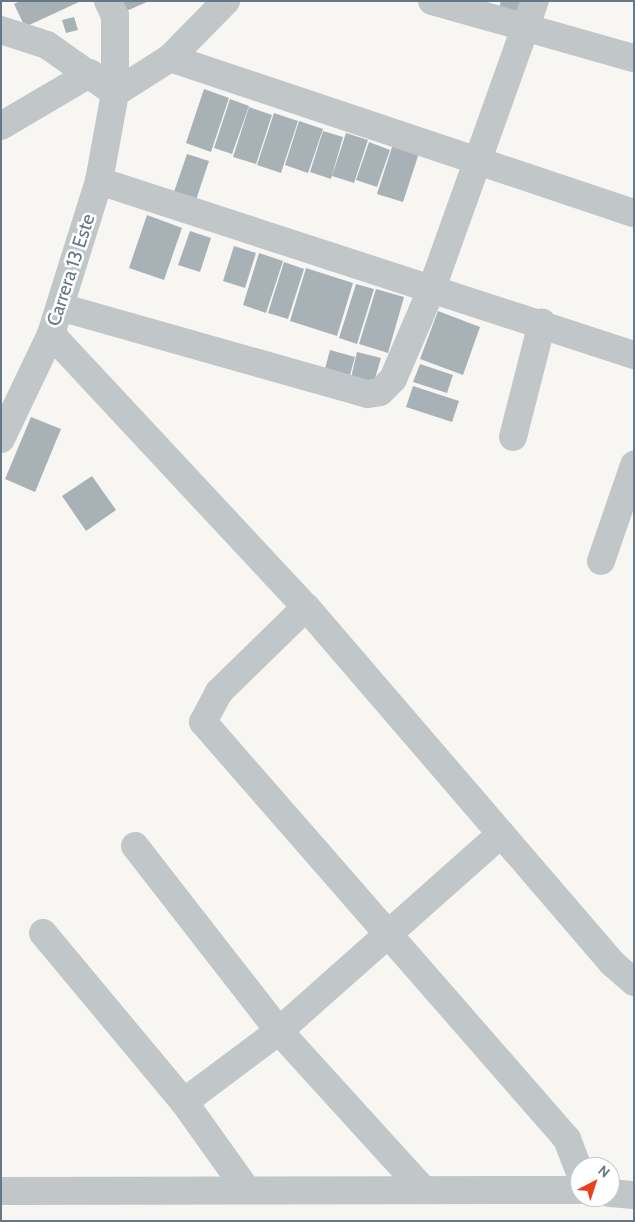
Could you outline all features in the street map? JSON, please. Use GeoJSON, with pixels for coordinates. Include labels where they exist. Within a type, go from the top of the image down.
{"type":"FeatureCollection","features":[{"type":"Feature","properties":{"kind":"street","name":"Carrera 13 Este"},"geometry":{"type":"LineString","coordinates":[[1,439],[51,334],[100,181],[115,93],[115,16],[108,1]]}},
{"type":"Feature","properties":{"kind":"street"},"geometry":{"type":"LineString","coordinates":[[1,30],[46,45],[91,73],[115,93],[170,58],[226,1]]}},
{"type":"Feature","properties":{"kind":"street"},"geometry":{"type":"LineString","coordinates":[[432,1],[634,58]]}},
{"type":"Feature","properties":{"kind":"street"},"geometry":{"type":"LineString","coordinates":[[60,307],[368,394],[380,392],[393,379],[432,288],[535,1]]}},
{"type":"Feature","properties":{"kind":"street"},"geometry":{"type":"LineString","coordinates":[[170,58],[634,213]]}},
{"type":"Feature","properties":{"kind":"street"},"geometry":{"type":"LineString","coordinates":[[1,126],[91,73]]}},
{"type":"Feature","properties":{"kind":"street"},"geometry":{"type":"LineString","coordinates":[[100,181],[542,323],[634,355]]}},
{"type":"Feature","properties":{"kind":"street"},"geometry":{"type":"LineString","coordinates":[[513,437],[542,323]]}},
{"type":"Feature","properties":{"kind":"street"},"geometry":{"type":"LineString","coordinates":[[51,334],[306,607],[501,834],[634,982]]}},
{"type":"Feature","properties":{"kind":"street"},"geometry":{"type":"LineString","coordinates":[[1,387],[14,412]]}},
{"type":"Feature","properties":{"kind":"street"},"geometry":{"type":"LineString","coordinates":[[601,561],[634,465]]}},
{"type":"Feature","properties":{"kind":"street"},"geometry":{"type":"LineString","coordinates":[[306,607],[219,692],[203,722],[567,1139],[574,1157]]}},
{"type":"Feature","properties":{"kind":"street"},"geometry":{"type":"LineString","coordinates":[[184,1102],[279,1031],[387,933],[501,834]]}},
{"type":"Feature","properties":{"kind":"street"},"geometry":{"type":"LineString","coordinates":[[135,846],[279,1031],[422,1188]]}},
{"type":"Feature","properties":{"kind":"street"},"geometry":{"type":"LineString","coordinates":[[43,933],[184,1102],[246,1189]]}},
{"type":"Feature","properties":{"kind":"street"},"geometry":{"type":"LineString","coordinates":[[1,1191],[422,1188],[570,1190]]}},
{"type":"Feature","properties":{"kind":"street"},"geometry":{"type":"LineString","coordinates":[[620,1194],[634,1195]]}},
{"type":"Feature","properties":{"kind":"building"},"geometry":{"type":"Polygon","coordinates":[[[20,1],[81,1],[25,27],[14,4],[20,1]]]}},
{"type":"Feature","properties":{"kind":"building"},"geometry":{"type":"Polygon","coordinates":[[[116,1],[149,1],[122,13],[116,1]]]}},
{"type":"Feature","properties":{"kind":"building"},"geometry":{"type":"Polygon","coordinates":[[[501,1],[525,1],[521,13],[499,8],[501,1]]]}},
{"type":"Feature","properties":{"kind":"building"},"geometry":{"type":"Polygon","coordinates":[[[74,17],[78,30],[66,33],[62,20],[74,17]]]}},
{"type":"Feature","properties":{"kind":"building"},"geometry":{"type":"Polygon","coordinates":[[[204,89],[229,98],[211,152],[186,143],[204,89]]]}},
{"type":"Feature","properties":{"kind":"building"},"geometry":{"type":"Polygon","coordinates":[[[230,99],[249,106],[232,154],[214,148],[230,99]]]}},
{"type":"Feature","properties":{"kind":"building"},"geometry":{"type":"Polygon","coordinates":[[[249,107],[272,115],[256,164],[233,157],[249,107]]]}},
{"type":"Feature","properties":{"kind":"building"},"geometry":{"type":"Polygon","coordinates":[[[274,113],[298,121],[281,173],[257,165],[274,113]]]}},
{"type":"Feature","properties":{"kind":"building"},"geometry":{"type":"Polygon","coordinates":[[[299,121],[323,129],[308,173],[285,165],[299,121]]]}},
{"type":"Feature","properties":{"kind":"building"},"geometry":{"type":"Polygon","coordinates":[[[323,131],[343,137],[331,179],[310,172],[323,131]]]}},
{"type":"Feature","properties":{"kind":"building"},"geometry":{"type":"Polygon","coordinates":[[[346,133],[368,140],[354,183],[332,176],[346,133]]]}},
{"type":"Feature","properties":{"kind":"building"},"geometry":{"type":"Polygon","coordinates":[[[369,142],[390,150],[377,187],[356,180],[369,142]]]}},
{"type":"Feature","properties":{"kind":"building"},"geometry":{"type":"Polygon","coordinates":[[[393,144],[419,153],[403,202],[377,194],[393,144]]]}},
{"type":"Feature","properties":{"kind":"building"},"geometry":{"type":"Polygon","coordinates":[[[187,154],[209,161],[196,200],[174,192],[187,154]]]}},
{"type":"Feature","properties":{"kind":"building"},"geometry":{"type":"Polygon","coordinates":[[[147,215],[182,228],[164,280],[129,268],[147,215]]]}},
{"type":"Feature","properties":{"kind":"building"},"geometry":{"type":"Polygon","coordinates":[[[190,231],[211,238],[200,272],[178,265],[190,231]]]}},
{"type":"Feature","properties":{"kind":"building"},"geometry":{"type":"Polygon","coordinates":[[[234,246],[256,253],[245,288],[223,281],[234,246]]]}},
{"type":"Feature","properties":{"kind":"building"},"geometry":{"type":"Polygon","coordinates":[[[259,253],[283,261],[266,313],[243,305],[259,253]]]}},
{"type":"Feature","properties":{"kind":"building"},"geometry":{"type":"Polygon","coordinates":[[[284,262],[304,269],[288,319],[268,313],[284,262]]]}},
{"type":"Feature","properties":{"kind":"building"},"geometry":{"type":"Polygon","coordinates":[[[306,268],[353,283],[337,336],[290,321],[306,268]]]}},
{"type":"Feature","properties":{"kind":"building"},"geometry":{"type":"Polygon","coordinates":[[[356,284],[374,289],[357,344],[339,338],[356,284]]]}},
{"type":"Feature","properties":{"kind":"building"},"geometry":{"type":"Polygon","coordinates":[[[376,289],[404,297],[388,353],[359,344],[376,289]]]}},
{"type":"Feature","properties":{"kind":"building"},"geometry":{"type":"Polygon","coordinates":[[[438,311],[480,327],[463,375],[420,359],[438,311]]]}},
{"type":"Feature","properties":{"kind":"building"},"geometry":{"type":"Polygon","coordinates":[[[330,350],[355,357],[347,386],[322,380],[330,350]]]}},
{"type":"Feature","properties":{"kind":"building"},"geometry":{"type":"Polygon","coordinates":[[[357,352],[381,358],[371,392],[349,386],[357,352]]]}},
{"type":"Feature","properties":{"kind":"building"},"geometry":{"type":"Polygon","coordinates":[[[420,364],[453,375],[447,393],[413,382],[420,364]]]}},
{"type":"Feature","properties":{"kind":"building"},"geometry":{"type":"Polygon","coordinates":[[[413,386],[459,401],[452,422],[406,407],[413,386]]]}},
{"type":"Feature","properties":{"kind":"building"},"geometry":{"type":"Polygon","coordinates":[[[31,417],[61,429],[35,492],[5,479],[31,417]]]}},
{"type":"Feature","properties":{"kind":"building"},"geometry":{"type":"Polygon","coordinates":[[[92,476],[116,510],[86,531],[62,496],[92,476]]]}}]}
